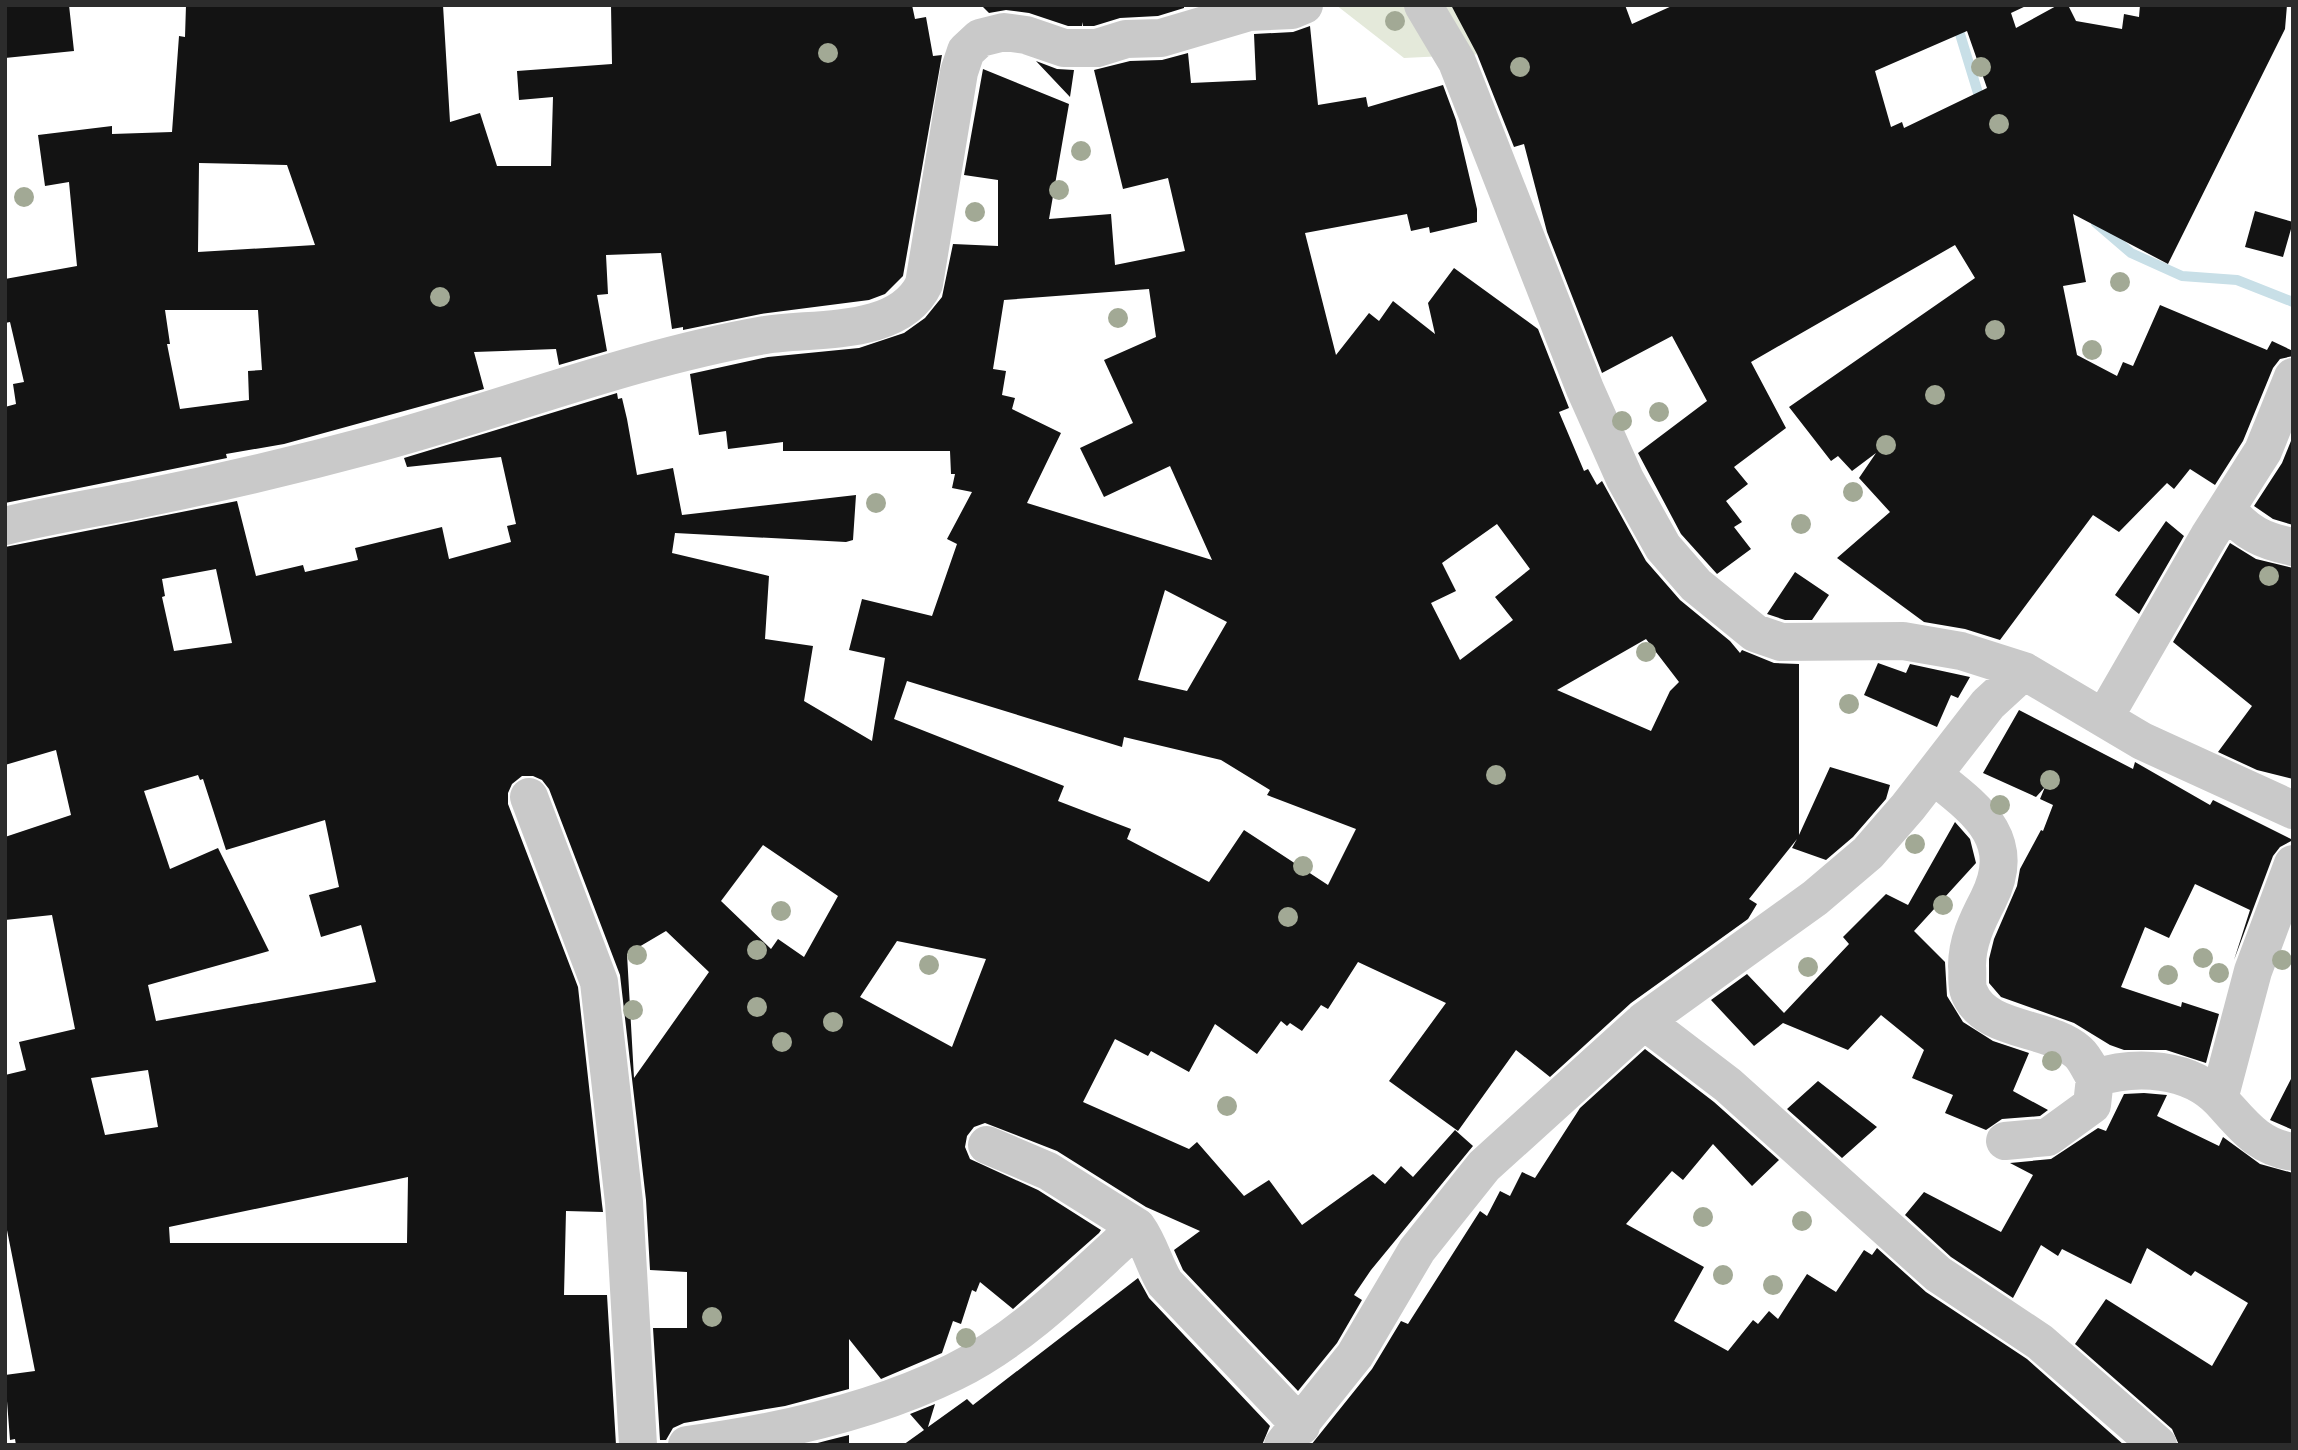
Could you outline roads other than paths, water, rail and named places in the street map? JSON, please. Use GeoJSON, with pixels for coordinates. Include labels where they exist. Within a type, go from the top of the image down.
{"type":"FeatureCollection","features":[{"type":"Feature","properties":{"kind":"street"},"geometry":{"type":"LineString","coordinates":[[5,526],[141,499],[374,444],[497,409],[621,368],[687,352],[766,335],[868,323],[899,312],[916,301],[924,284],[959,72],[966,51],[980,38],[1004,32],[1026,35],[1064,48],[1097,48],[1126,39],[1161,38],[1250,12],[1292,9],[1304,5]]}},
{"type":"Feature","properties":{"kind":"street"},"geometry":{"type":"LineString","coordinates":[[1423,5],[1457,62],[1585,389],[1625,479],[1663,547],[1696,585],[1755,633],[1782,642],[1903,641],[1961,651],[2024,671],[2142,741],[2293,810]]}},
{"type":"Feature","properties":{"kind":"street"},"geometry":{"type":"LineString","coordinates":[[2104,718],[2263,451],[2293,377]]}},
{"type":"Feature","properties":{"kind":"street"},"geometry":{"type":"LineString","coordinates":[[2227,509],[2242,528],[2259,539],[2293,547]]}},
{"type":"Feature","properties":{"kind":"street"},"geometry":{"type":"LineString","coordinates":[[986,1145],[1048,1171],[1137,1227],[1146,1239],[1156,1269],[1165,1283],[1292,1435],[1355,1355],[1417,1250],[1484,1166],[1644,1021],[1815,898],[1868,853],[1988,704],[2024,671]]}},
{"type":"Feature","properties":{"kind":"street"},"geometry":{"type":"LineString","coordinates":[[1933,775],[1968,803],[1994,832],[2001,862],[1994,889],[1976,922],[1967,952],[1968,991],[1982,1013],[2048,1035],[2078,1052],[2095,1078],[2092,1105],[2048,1137],[2005,1141]]}},
{"type":"Feature","properties":{"kind":"street"},"geometry":{"type":"LineString","coordinates":[[529,797],[598,982],[624,1202],[638,1445]]}},
{"type":"Feature","properties":{"kind":"street"},"geometry":{"type":"LineString","coordinates":[[2219,1099],[2253,971],[2293,864]]}},
{"type":"Feature","properties":{"kind":"street"},"geometry":{"type":"LineString","coordinates":[[1644,1021],[1728,1085],[1938,1274],[2040,1342],[2158,1445]]}},
{"type":"Feature","properties":{"kind":"street"},"geometry":{"type":"LineString","coordinates":[[2095,1078],[2119,1070],[2143,1069],[2170,1074],[2203,1086],[2219,1099],[2246,1130],[2266,1145],[2293,1152]]}},
{"type":"Feature","properties":{"kind":"street"},"geometry":{"type":"LineString","coordinates":[[687,1445],[753,1436],[825,1417],[915,1388],[955,1371],[1048,1308],[1137,1227]]}},
{"type":"Feature","properties":{"kind":"waterway"},"geometry":{"type":"LineString","coordinates":[[1956,21],[1978,93],[1986,104]]}},
{"type":"Feature","properties":{"kind":"waterway"},"geometry":{"type":"LineString","coordinates":[[2096,223],[2131,253],[2182,276],[2237,280],[2293,302]]}}]}
